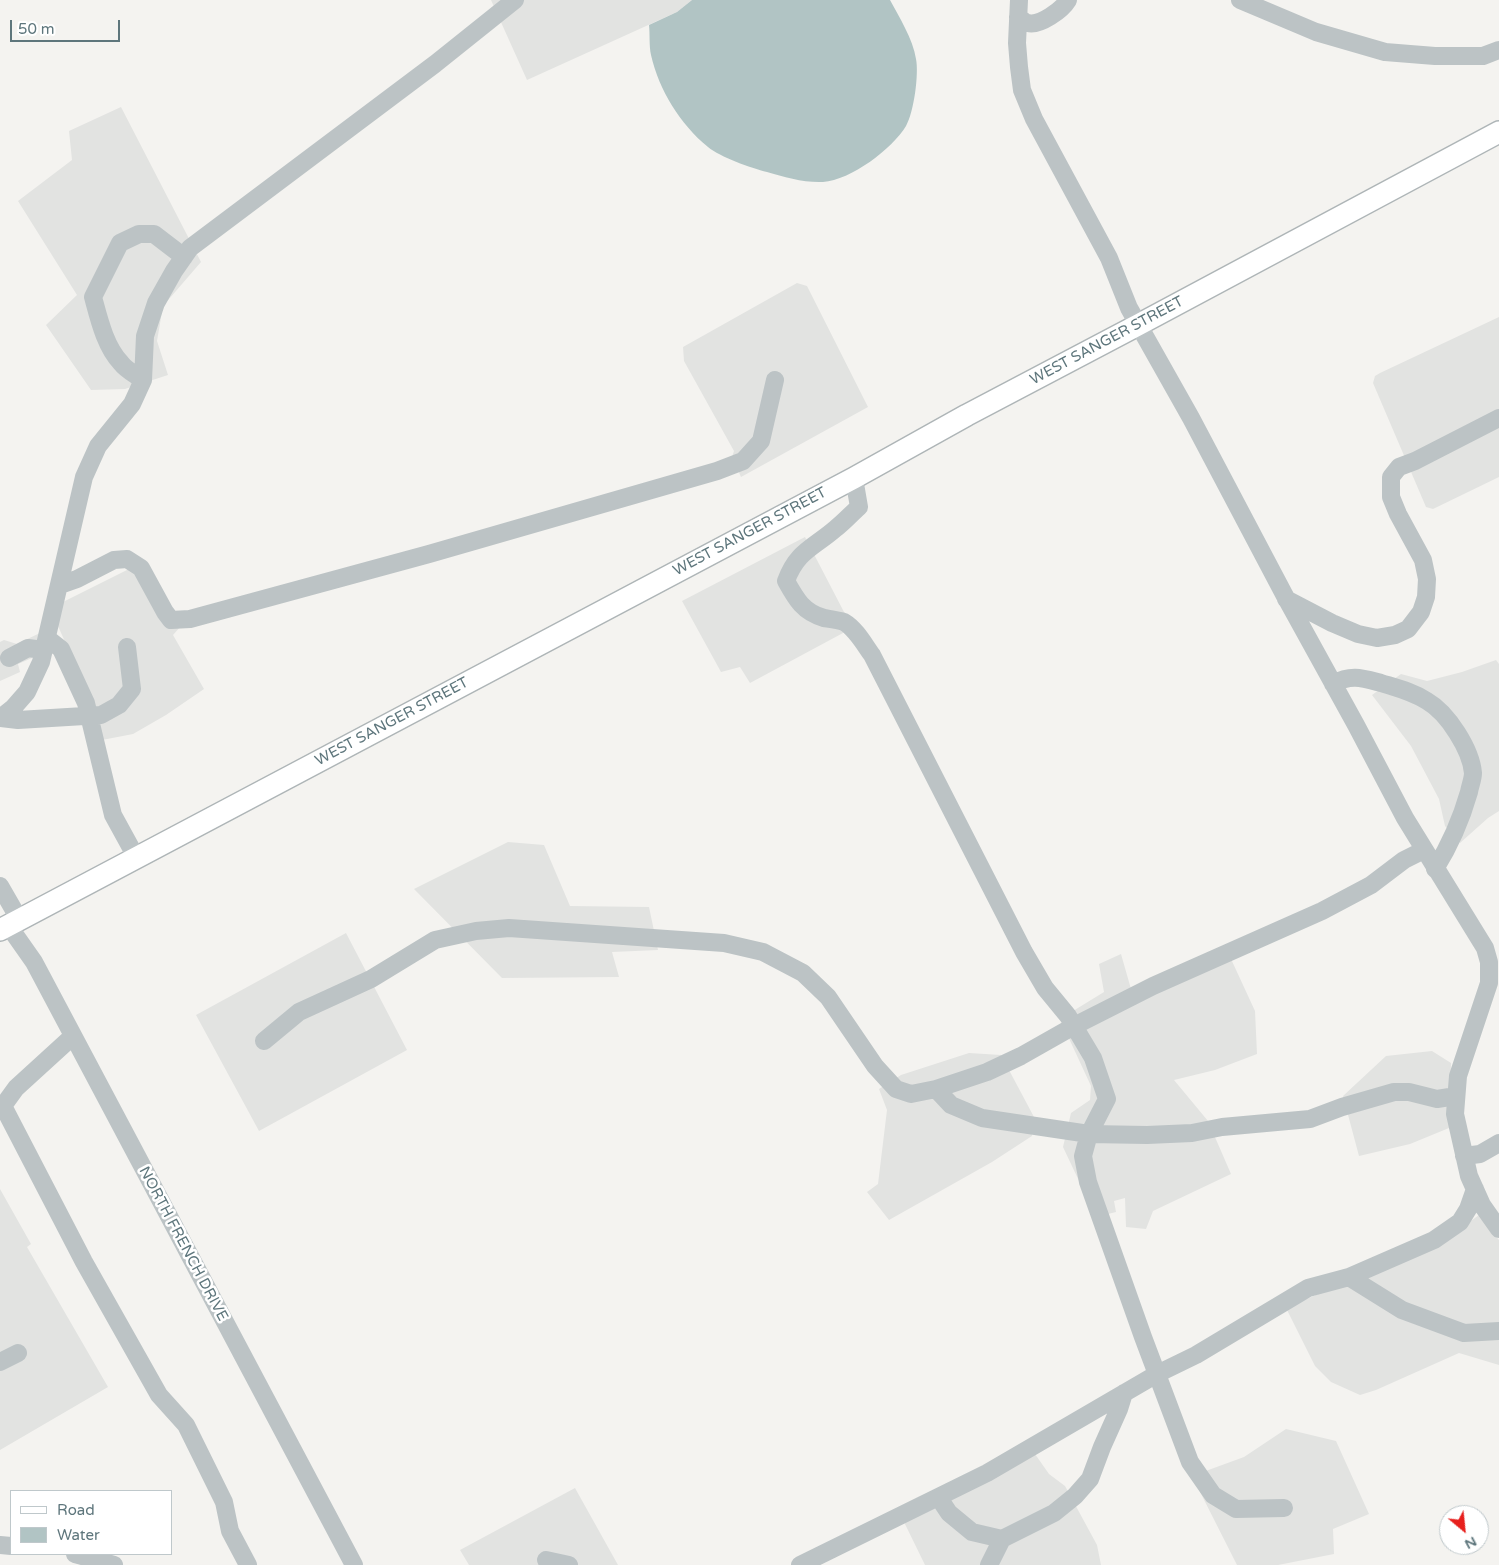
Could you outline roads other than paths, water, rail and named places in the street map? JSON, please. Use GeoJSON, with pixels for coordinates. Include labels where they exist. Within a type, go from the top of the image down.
{"type":"FeatureCollection","features":[{"type":"Feature","properties":{"kind":"main road","name":"WEST SANGER STREET"},"geometry":{"type":"LineString","coordinates":[[9,925],[854,478],[967,414],[1499,132]]}},
{"type":"Feature","properties":{"kind":"street"},"geometry":{"type":"LineString","coordinates":[[0,718],[13,708],[27,692],[41,662],[84,477],[98,446],[132,404],[143,380],[146,336],[156,303],[190,248],[435,64],[514,0]]}},
{"type":"Feature","properties":{"kind":"street"},"geometry":{"type":"LineString","coordinates":[[1018,8],[1028,23],[1038,22],[1064,6],[1068,0]]}},
{"type":"Feature","properties":{"kind":"street"},"geometry":{"type":"LineString","coordinates":[[1240,0],[1316,32],[1385,52],[1435,56],[1483,56],[1499,50]]}},
{"type":"Feature","properties":{"kind":"street"},"geometry":{"type":"LineString","coordinates":[[1018,8],[1016,43],[1021,82],[1025,97],[1047,143],[1109,258],[1129,308],[1138,325],[1191,418],[1405,818],[1435,869],[1479,936],[1484,948],[1489,962],[1490,983],[1458,1076],[1455,1114],[1468,1176],[1482,1205],[1499,1229]]}},
{"type":"Feature","properties":{"kind":"street"},"geometry":{"type":"LineString","coordinates":[[143,380],[121,364],[110,348],[94,297],[120,243],[139,234],[154,234],[184,257]]}},
{"type":"Feature","properties":{"kind":"street"},"geometry":{"type":"LineString","coordinates":[[60,584],[77,579],[114,560],[127,559],[142,568],[165,612],[172,620],[190,619],[439,552],[717,471],[743,461],[761,441],[775,380]]}},
{"type":"Feature","properties":{"kind":"street"},"geometry":{"type":"LineString","coordinates":[[1286,598],[1332,623],[1358,634],[1377,638],[1394,635],[1408,629],[1421,612],[1426,597],[1427,579],[1423,560],[1391,497],[1391,477],[1399,467],[1415,461],[1499,418]]}},
{"type":"Feature","properties":{"kind":"street"},"geometry":{"type":"LineString","coordinates":[[854,478],[859,507],[836,529],[797,559],[786,580],[806,610],[822,617],[843,622],[857,634],[872,655],[1024,952],[1045,988],[1068,1016],[1093,1058],[1107,1099],[1089,1134],[1083,1156],[1088,1182],[1190,1462],[1213,1495],[1236,1509],[1284,1508]]}},
{"type":"Feature","properties":{"kind":"street"},"geometry":{"type":"LineString","coordinates":[[9,658],[28,648],[46,644],[61,649],[86,703],[113,815],[136,858]]}},
{"type":"Feature","properties":{"kind":"street"},"geometry":{"type":"LineString","coordinates":[[0,718],[18,720],[101,714],[119,705],[132,689],[127,647]]}},
{"type":"Feature","properties":{"kind":"street"},"geometry":{"type":"LineString","coordinates":[[1333,684],[1344,678],[1361,678],[1405,690],[1429,701],[1453,725],[1467,751],[1473,774],[1465,807],[1449,846],[1435,869]]}},
{"type":"Feature","properties":{"kind":"street"},"geometry":{"type":"LineString","coordinates":[[264,1041],[299,1012],[371,979],[435,940],[476,931],[509,928],[724,943],[763,952],[803,973],[828,997],[875,1066],[896,1089],[911,1094],[936,1089],[987,1072],[1021,1056],[1074,1026],[1153,986],[1322,911],[1371,886],[1404,860],[1424,850]]}},
{"type":"Feature","properties":{"kind":"street","name":"NORTH FRENCH DRIVE"},"geometry":{"type":"LineString","coordinates":[[0,886],[9,925],[34,962],[354,1565]]}},
{"type":"Feature","properties":{"kind":"street"},"geometry":{"type":"LineString","coordinates":[[73,1036],[16,1088],[3,1106],[84,1262],[159,1395],[186,1425],[224,1502],[230,1531],[248,1565]]}},
{"type":"Feature","properties":{"kind":"street"},"geometry":{"type":"LineString","coordinates":[[936,1089],[950,1105],[982,1118],[1089,1134],[1147,1135],[1192,1133],[1222,1126],[1310,1119],[1342,1107],[1394,1092],[1409,1092],[1437,1099],[1456,1096]]}},
{"type":"Feature","properties":{"kind":"street"},"geometry":{"type":"LineString","coordinates":[[1464,1156],[1480,1154],[1499,1143]]}},
{"type":"Feature","properties":{"kind":"street"},"geometry":{"type":"LineString","coordinates":[[800,1565],[987,1473],[1157,1374],[1196,1355],[1308,1288],[1349,1277],[1434,1240],[1460,1222],[1468,1209],[1475,1189]]}},
{"type":"Feature","properties":{"kind":"street"},"geometry":{"type":"LineString","coordinates":[[1349,1277],[1402,1310],[1464,1333],[1497,1334]]}},
{"type":"Feature","properties":{"kind":"street"},"geometry":{"type":"LineString","coordinates":[[0,1362],[18,1353]]}},
{"type":"Feature","properties":{"kind":"street"},"geometry":{"type":"LineString","coordinates":[[989,1565],[1002,1539],[1054,1512],[1075,1496],[1090,1479],[1124,1393]]}},
{"type":"Feature","properties":{"kind":"street"},"geometry":{"type":"LineString","coordinates":[[939,1498],[949,1513],[972,1532],[1002,1539]]}},
{"type":"Feature","properties":{"kind":"street"},"geometry":{"type":"LineString","coordinates":[[79,1555],[114,1565]]}},
{"type":"Feature","properties":{"kind":"street"},"geometry":{"type":"LineString","coordinates":[[546,1560],[569,1565]]}},
{"type":"Feature","properties":{"kind":"water"},"geometry":{"type":"Polygon","coordinates":[[[692,0],[890,0],[909,36],[917,66],[915,93],[906,126],[891,144],[870,162],[846,176],[823,182],[809,182],[760,170],[736,162],[713,151],[688,128],[672,106],[659,81],[650,51],[649,25],[677,12],[692,0]]]}}]}
